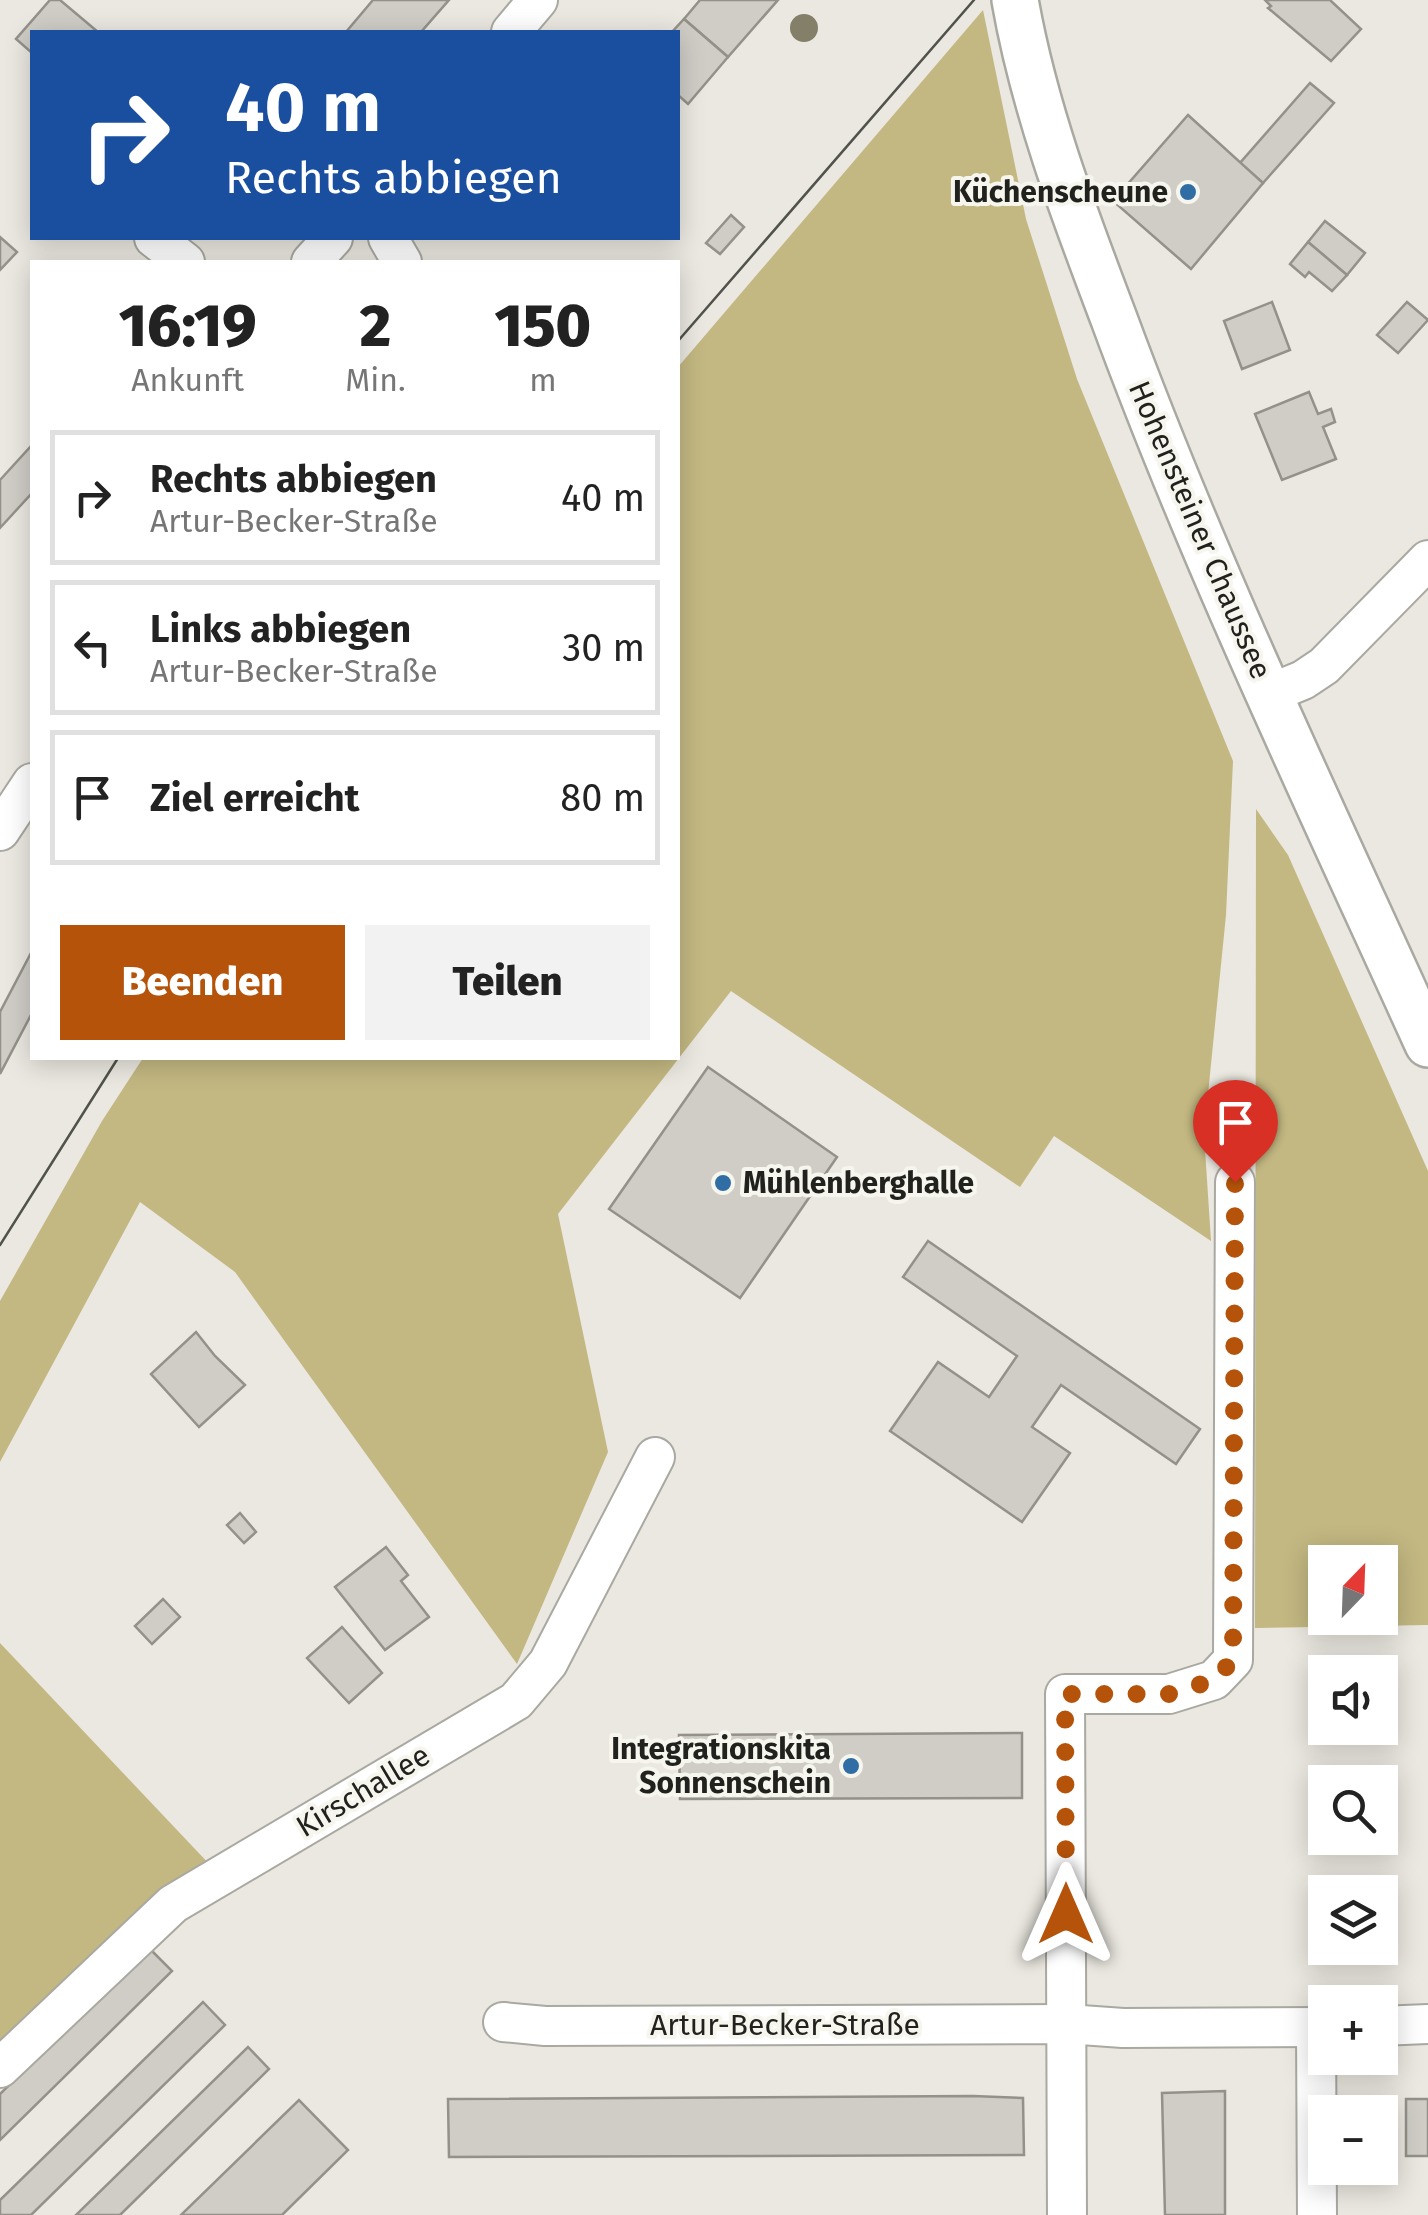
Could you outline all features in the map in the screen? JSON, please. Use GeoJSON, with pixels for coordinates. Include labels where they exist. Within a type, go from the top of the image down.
{"type":"FeatureCollection","features":[{"type":"Feature","properties":{"kind":"main road","name":"Hohensteiner Chaussee"},"geometry":{"type":"LineString","coordinates":[[1015,0],[1030,67],[1081,231],[1157,438],[1428,1044]]}},
{"type":"Feature","properties":{"kind":"street"},"geometry":{"type":"LineString","coordinates":[[512,30],[538,0]]}},
{"type":"Feature","properties":{"kind":"street"},"geometry":{"type":"LineString","coordinates":[[157,240],[182,260]]}},
{"type":"Feature","properties":{"kind":"street"},"geometry":{"type":"LineString","coordinates":[[312,260],[331,240]]}},
{"type":"Feature","properties":{"kind":"street"},"geometry":{"type":"LineString","coordinates":[[1269,694],[1324,666],[1428,560]]}},
{"type":"Feature","properties":{"kind":"street"},"geometry":{"type":"LineString","coordinates":[[0,831],[30,786]]}},
{"type":"Feature","properties":{"kind":"street"},"geometry":{"type":"LineString","coordinates":[[1067,2215],[1065,1694],[1169,1694],[1214,1680],[1233,1660],[1235,1182]]}},
{"type":"Feature","properties":{"kind":"street","name":"Kirschallee"},"geometry":{"type":"LineString","coordinates":[[0,2068],[173,1904],[516,1700],[548,1663],[656,1457]]}},
{"type":"Feature","properties":{"kind":"street","name":"Artur-Becker-Straße"},"geometry":{"type":"LineString","coordinates":[[504,2022],[544,2026],[1066,2024],[1123,2028],[1308,2028]]}},
{"type":"Feature","properties":{"kind":"street"},"geometry":{"type":"LineString","coordinates":[[1398,2025],[1428,2024]]}},
{"type":"Feature","properties":{"kind":"street"},"geometry":{"type":"LineString","coordinates":[[1316,2215],[1319,2075]]}},
{"type":"Feature","properties":{"kind":"shaded area"},"geometry":{"type":"Polygon","coordinates":[[[983,10],[1026,219],[1077,379],[1233,761],[1226,915],[1204,1134],[1211,1241],[1054,1136],[1020,1187],[731,991],[680,1057],[680,365],[983,10]]]}},
{"type":"Feature","properties":{"kind":"shaded area"},"geometry":{"type":"Polygon","coordinates":[[[1256,809],[1288,855],[1428,1171],[1428,1625],[1398,1626],[1398,1545],[1308,1545],[1308,1627],[1255,1628],[1256,809]]]}},
{"type":"Feature","properties":{"kind":"shaded area"},"geometry":{"type":"Polygon","coordinates":[[[142,1060],[677,1060],[558,1214],[608,1452],[517,1664],[235,1272],[140,1202],[0,1462],[0,1301],[102,1121],[142,1060]]]}},
{"type":"Feature","properties":{"kind":"shaded area"},"geometry":{"type":"Polygon","coordinates":[[[0,1643],[212,1867],[0,2052],[0,1643]]]}},
{"type":"Feature","properties":{"kind":"building"},"geometry":{"type":"Polygon","coordinates":[[[50,0],[60,0],[96,30],[30,30],[30,51],[16,39],[50,0]]]}},
{"type":"Feature","properties":{"kind":"building"},"geometry":{"type":"Polygon","coordinates":[[[373,0],[449,0],[423,30],[348,30],[373,0]]]}},
{"type":"Feature","properties":{"kind":"building"},"geometry":{"type":"Polygon","coordinates":[[[700,0],[778,0],[728,57],[684,19],[700,0]]]}},
{"type":"Feature","properties":{"kind":"building"},"geometry":{"type":"Polygon","coordinates":[[[1265,0],[1330,0],[1361,29],[1331,61],[1268,8],[1271,6],[1265,0]]]}},
{"type":"Feature","properties":{"kind":"building"},"geometry":{"type":"Polygon","coordinates":[[[684,19],[728,57],[688,104],[680,97],[680,30],[674,30],[684,19]]]}},
{"type":"Feature","properties":{"kind":"building"},"geometry":{"type":"Polygon","coordinates":[[[1310,83],[1334,103],[1263,183],[1240,163],[1310,83]]]}},
{"type":"Feature","properties":{"kind":"building","name":"Küchenscheune"},"geometry":{"type":"Polygon","coordinates":[[[1188,115],[1263,183],[1191,269],[1113,201],[1188,115]]]}},
{"type":"Feature","properties":{"kind":"building"},"geometry":{"type":"Polygon","coordinates":[[[731,215],[744,227],[720,254],[706,243],[731,215]]]}},
{"type":"Feature","properties":{"kind":"building"},"geometry":{"type":"Polygon","coordinates":[[[1325,221],[1365,253],[1347,275],[1308,242],[1325,221]]]}},
{"type":"Feature","properties":{"kind":"building"},"geometry":{"type":"Polygon","coordinates":[[[0,237],[17,252],[0,270],[0,237]]]}},
{"type":"Feature","properties":{"kind":"building"},"geometry":{"type":"Polygon","coordinates":[[[1308,242],[1347,275],[1332,291],[1309,272],[1305,277],[1290,264],[1308,242]]]}},
{"type":"Feature","properties":{"kind":"building"},"geometry":{"type":"Polygon","coordinates":[[[1272,302],[1290,350],[1242,369],[1224,321],[1272,302]]]}},
{"type":"Feature","properties":{"kind":"building"},"geometry":{"type":"Polygon","coordinates":[[[1407,302],[1428,320],[1398,353],[1377,335],[1407,302]]]}},
{"type":"Feature","properties":{"kind":"building"},"geometry":{"type":"Polygon","coordinates":[[[1309,392],[1318,414],[1331,409],[1335,422],[1323,427],[1336,459],[1282,480],[1255,414],[1309,392]]]}},
{"type":"Feature","properties":{"kind":"building"},"geometry":{"type":"Polygon","coordinates":[[[30,447],[30,495],[0,528],[0,480],[30,447]]]}},
{"type":"Feature","properties":{"kind":"building"},"geometry":{"type":"Polygon","coordinates":[[[30,955],[30,1017],[0,1074],[0,1012],[30,955]]]}},
{"type":"Feature","properties":{"kind":"building","name":"Mühlenberghalle"},"geometry":{"type":"Polygon","coordinates":[[[708,1067],[837,1157],[740,1298],[609,1209],[708,1067]]]}},
{"type":"Feature","properties":{"kind":"building"},"geometry":{"type":"Polygon","coordinates":[[[928,1241],[1200,1429],[1176,1464],[1061,1385],[1032,1427],[1070,1453],[1022,1522],[890,1431],[938,1362],[989,1397],[1017,1356],[903,1277],[928,1241]]]}},
{"type":"Feature","properties":{"kind":"building"},"geometry":{"type":"Polygon","coordinates":[[[196,1332],[245,1385],[199,1427],[151,1374],[196,1332]]]}},
{"type":"Feature","properties":{"kind":"building"},"geometry":{"type":"Polygon","coordinates":[[[240,1513],[256,1532],[244,1543],[227,1525],[240,1513]]]}},
{"type":"Feature","properties":{"kind":"building"},"geometry":{"type":"Polygon","coordinates":[[[386,1547],[408,1575],[401,1581],[429,1617],[385,1650],[335,1587],[386,1547]]]}},
{"type":"Feature","properties":{"kind":"building"},"geometry":{"type":"Polygon","coordinates":[[[163,1599],[180,1617],[152,1644],[135,1626],[163,1599]]]}},
{"type":"Feature","properties":{"kind":"building"},"geometry":{"type":"Polygon","coordinates":[[[342,1627],[382,1673],[349,1703],[307,1658],[342,1627]]]}},
{"type":"Feature","properties":{"kind":"building","name":"Integrationskita Sonnenschein"},"geometry":{"type":"Polygon","coordinates":[[[1022,1733],[1022,1798],[680,1799],[679,1735],[1022,1733]]]}},
{"type":"Feature","properties":{"kind":"building"},"geometry":{"type":"Polygon","coordinates":[[[149,1948],[172,1971],[0,2140],[0,2094],[149,1948]]]}},
{"type":"Feature","properties":{"kind":"building"},"geometry":{"type":"Polygon","coordinates":[[[203,2002],[225,2025],[31,2215],[0,2215],[0,2200],[203,2002]]]}},
{"type":"Feature","properties":{"kind":"building"},"geometry":{"type":"Polygon","coordinates":[[[248,2047],[269,2069],[120,2215],[76,2215],[248,2047]]]}},
{"type":"Feature","properties":{"kind":"building"},"geometry":{"type":"Polygon","coordinates":[[[1225,2091],[1225,2215],[1165,2215],[1162,2093],[1225,2091]]]}},
{"type":"Feature","properties":{"kind":"building"},"geometry":{"type":"Polygon","coordinates":[[[1023,2098],[1024,2155],[449,2157],[448,2099],[1023,2098]]]}},
{"type":"Feature","properties":{"kind":"building"},"geometry":{"type":"Polygon","coordinates":[[[1406,2099],[1428,2099],[1428,2156],[1406,2156],[1406,2099]]]}},
{"type":"Feature","properties":{"kind":"building"},"geometry":{"type":"Polygon","coordinates":[[[299,2100],[348,2150],[282,2215],[181,2215],[299,2100]]]}},
{"type":"Feature","properties":{"kind":"tram line"},"geometry":{"type":"LineString","coordinates":[[680,339],[974,0]]}},
{"type":"Feature","properties":{"kind":"tram line"},"geometry":{"type":"LineString","coordinates":[[0,1245],[117,1060]]}},
{"type":"Feature","properties":{"kind":"place","name":"Küchenscheune"},"geometry":{"type":"Point","coordinates":[1188,192]}},
{"type":"Feature","properties":{"kind":"place","name":"Mühlenberghalle"},"geometry":{"type":"Point","coordinates":[723,1183]}},
{"type":"Feature","properties":{"kind":"place","name":"Integrationskita Sonnenschein"},"geometry":{"type":"Point","coordinates":[851,1766]}},
{"type":"Feature","properties":{"kind":"route"},"geometry":{"type":"LineString","coordinates":[[1066,1914],[1065,1694],[1169,1694],[1214,1680],[1233,1660],[1235,1182]]}}]}
